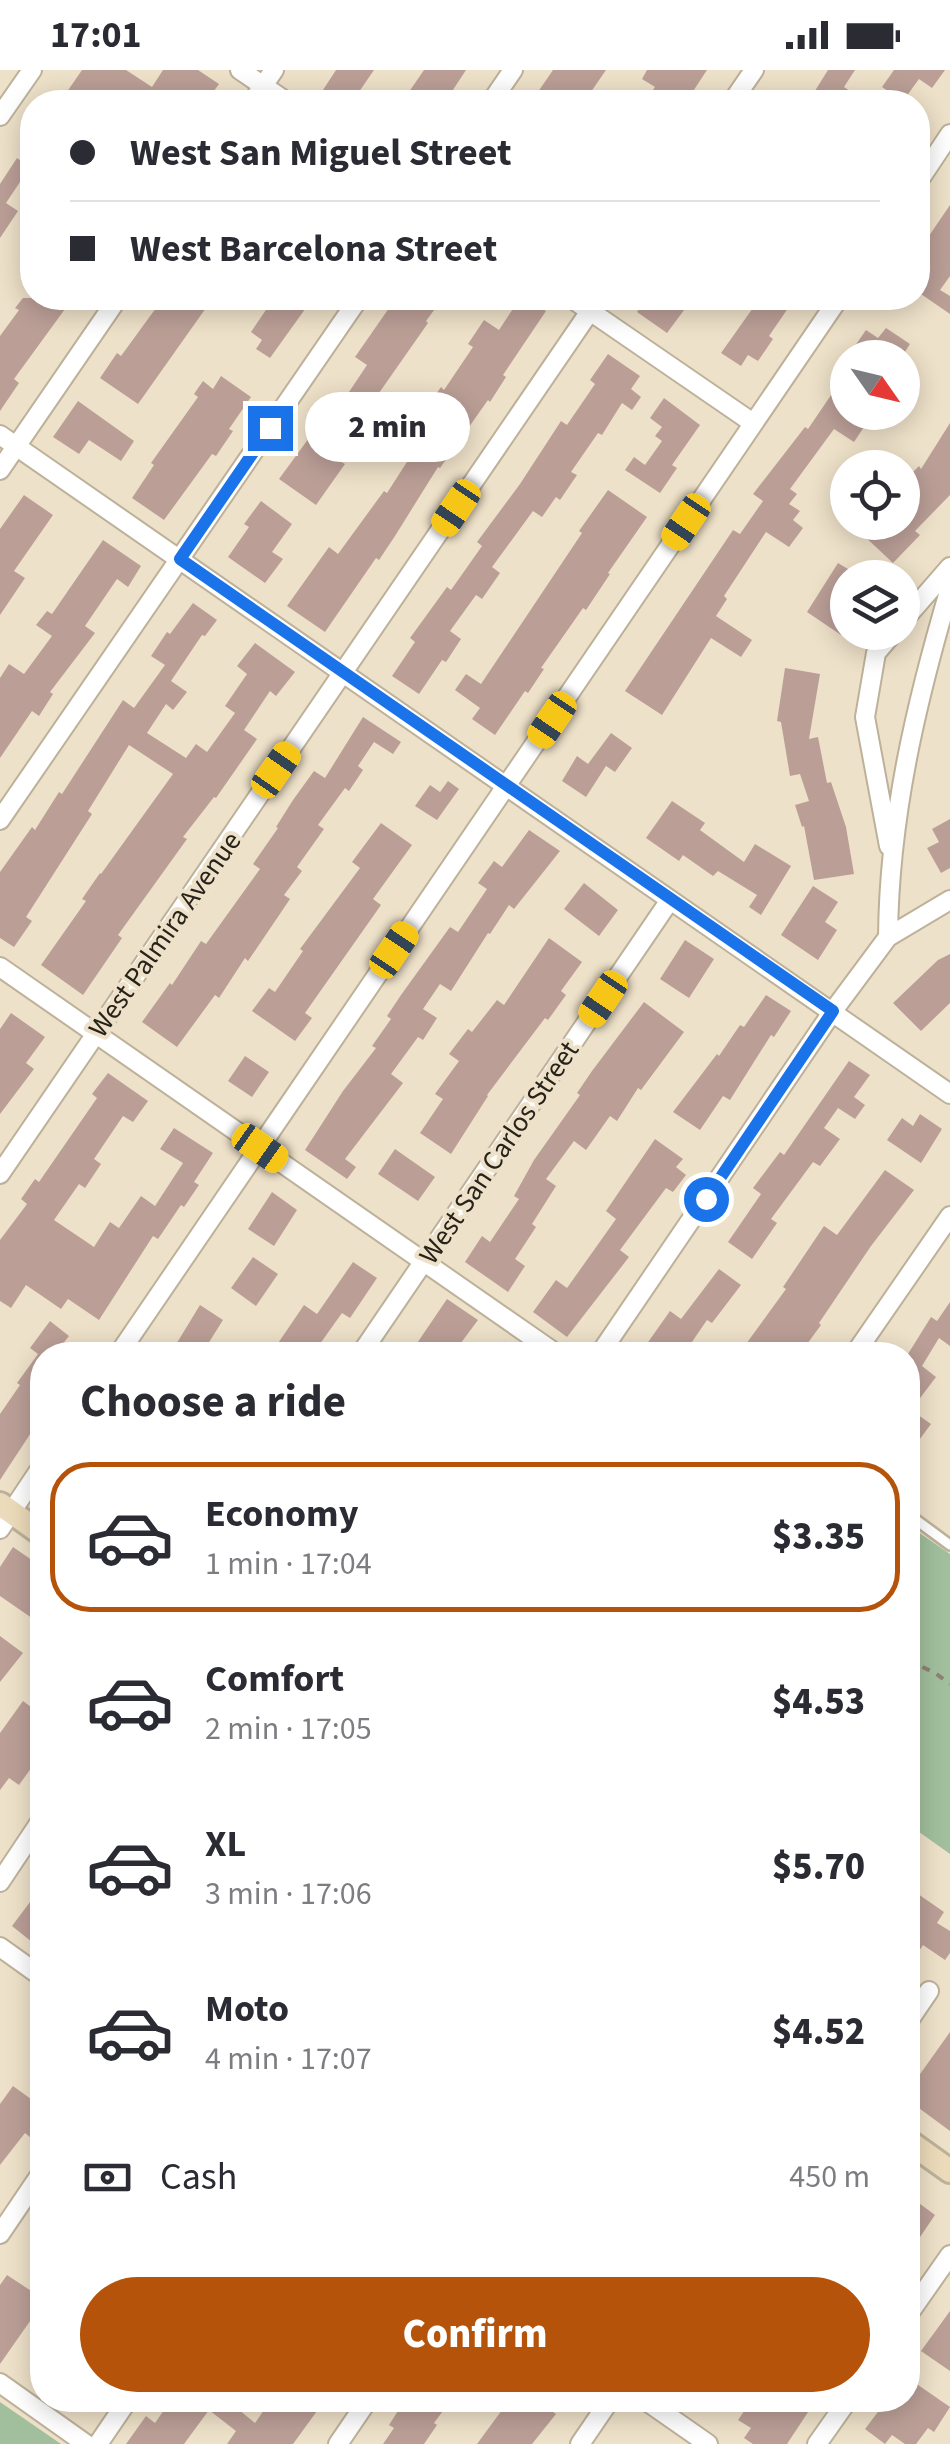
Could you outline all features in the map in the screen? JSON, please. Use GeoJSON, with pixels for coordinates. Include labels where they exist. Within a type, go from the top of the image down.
{"type":"FeatureCollection","features":[{"type":"Feature","properties":{"kind":"street"},"geometry":{"type":"LineString","coordinates":[[0,116],[32,70]]}},
{"type":"Feature","properties":{"kind":"street"},"geometry":{"type":"LineString","coordinates":[[240,70],[268,78]]}},
{"type":"Feature","properties":{"kind":"street"},"geometry":{"type":"LineString","coordinates":[[930,164],[950,134]]}},
{"type":"Feature","properties":{"kind":"street"},"geometry":{"type":"LineString","coordinates":[[0,470],[110,310]]}},
{"type":"Feature","properties":{"kind":"street"},"geometry":{"type":"LineString","coordinates":[[0,820],[351,310]]}},
{"type":"Feature","properties":{"kind":"street","name":"West Palmira Avenue"},"geometry":{"type":"LineString","coordinates":[[0,1174],[591,310]]}},
{"type":"Feature","properties":{"kind":"street"},"geometry":{"type":"LineString","coordinates":[[603,310],[753,424]]}},
{"type":"Feature","properties":{"kind":"street"},"geometry":{"type":"LineString","coordinates":[[127,1342],[831,310]]}},
{"type":"Feature","properties":{"kind":"street"},"geometry":{"type":"LineString","coordinates":[[0,435],[950,1094]]}},
{"type":"Feature","properties":{"kind":"street"},"geometry":{"type":"LineString","coordinates":[[920,601],[950,567]]}},
{"type":"Feature","properties":{"kind":"street"},"geometry":{"type":"LineString","coordinates":[[888,937],[888,886],[908,741],[950,588]]}},
{"type":"Feature","properties":{"kind":"street"},"geometry":{"type":"LineString","coordinates":[[879,650],[864,717],[892,861]]}},
{"type":"Feature","properties":{"kind":"street","name":"West San Carlos Street"},"geometry":{"type":"LineString","coordinates":[[369,1342],[670,900]]}},
{"type":"Feature","properties":{"kind":"street"},"geometry":{"type":"LineString","coordinates":[[609,1342],[833,1011],[888,937],[950,900]]}},
{"type":"Feature","properties":{"kind":"street"},"geometry":{"type":"LineString","coordinates":[[0,967],[539,1342]]}},
{"type":"Feature","properties":{"kind":"street"},"geometry":{"type":"LineString","coordinates":[[864,1342],[944,1238],[950,1216]]}},
{"type":"Feature","properties":{"kind":"street"},"geometry":{"type":"LineString","coordinates":[[30,1481],[4,1515],[30,1528]]}},
{"type":"Feature","properties":{"kind":"street"},"geometry":{"type":"LineString","coordinates":[[0,1882],[30,1838]]}},
{"type":"Feature","properties":{"kind":"street"},"geometry":{"type":"LineString","coordinates":[[0,1947],[30,1968]]}},
{"type":"Feature","properties":{"kind":"street"},"geometry":{"type":"LineString","coordinates":[[920,2004],[929,1991]]}},
{"type":"Feature","properties":{"kind":"street"},"geometry":{"type":"LineString","coordinates":[[920,2150],[950,2171]]}},
{"type":"Feature","properties":{"kind":"street"},"geometry":{"type":"LineString","coordinates":[[0,2234],[30,2190]]}},
{"type":"Feature","properties":{"kind":"street"},"geometry":{"type":"LineString","coordinates":[[920,2298],[950,2255]]}},
{"type":"Feature","properties":{"kind":"street"},"geometry":{"type":"LineString","coordinates":[[0,2383],[30,2404]]}},
{"type":"Feature","properties":{"kind":"street"},"geometry":{"type":"LineString","coordinates":[[41,2412],[86,2444]]}},
{"type":"Feature","properties":{"kind":"street"},"geometry":{"type":"LineString","coordinates":[[98,2444],[120,2412]]}},
{"type":"Feature","properties":{"kind":"street"},"geometry":{"type":"LineString","coordinates":[[338,2444],[360,2412]]}},
{"type":"Feature","properties":{"kind":"street"},"geometry":{"type":"LineString","coordinates":[[580,2444],[602,2412]]}},
{"type":"Feature","properties":{"kind":"street"},"geometry":{"type":"LineString","coordinates":[[662,2412],[708,2444]]}},
{"type":"Feature","properties":{"kind":"street"},"geometry":{"type":"LineString","coordinates":[[817,2444],[840,2412]]}},
{"type":"Feature","properties":{"kind":"lane"},"geometry":{"type":"LineString","coordinates":[[920,1523],[950,1545]]}},
{"type":"Feature","properties":{"kind":"path"},"geometry":{"type":"LineString","coordinates":[[920,1665],[950,1684]]}},
{"type":"Feature","properties":{"kind":"green space"},"geometry":{"type":"Polygon","coordinates":[[[920,1533],[950,1554],[950,1854],[920,1833],[920,1533]]]}},
{"type":"Feature","properties":{"kind":"green space"},"geometry":{"type":"Polygon","coordinates":[[[0,2402],[61,2444],[0,2444],[0,2402]]]}},
{"type":"Feature","properties":{"kind":"building"},"geometry":{"type":"Polygon","coordinates":[[[82,70],[126,70],[152,87],[163,70],[198,70],[219,84],[215,90],[68,90],[82,70]]]}},
{"type":"Feature","properties":{"kind":"building"},"geometry":{"type":"Polygon","coordinates":[[[336,70],[374,70],[360,90],[323,90],[336,70]]]}},
{"type":"Feature","properties":{"kind":"building"},"geometry":{"type":"Polygon","coordinates":[[[424,70],[466,70],[453,90],[410,90],[424,70]]]}},
{"type":"Feature","properties":{"kind":"building"},"geometry":{"type":"Polygon","coordinates":[[[553,70],[606,70],[592,90],[539,90],[553,70]]]}},
{"type":"Feature","properties":{"kind":"building"},"geometry":{"type":"Polygon","coordinates":[[[647,70],[707,70],[694,90],[653,90],[655,87],[642,79],[647,70]]]}},
{"type":"Feature","properties":{"kind":"building"},"geometry":{"type":"Polygon","coordinates":[[[828,70],[855,70],[844,87],[848,90],[816,90],[828,70]]]}},
{"type":"Feature","properties":{"kind":"building"},"geometry":{"type":"Polygon","coordinates":[[[894,70],[945,70],[932,88],[919,79],[911,90],[882,87],[894,70]]]}},
{"type":"Feature","properties":{"kind":"building"},"geometry":{"type":"Polygon","coordinates":[[[17,158],[20,160],[20,182],[6,203],[18,211],[0,238],[0,184],[17,158]]]}},
{"type":"Feature","properties":{"kind":"building"},"geometry":{"type":"Polygon","coordinates":[[[950,205],[950,276],[940,290],[950,296],[950,314],[930,300],[930,234],[950,205]]]}},
{"type":"Feature","properties":{"kind":"building"},"geometry":{"type":"Polygon","coordinates":[[[20,302],[20,310],[64,310],[14,379],[19,383],[0,411],[0,336],[19,310],[15,308],[20,302]]]}},
{"type":"Feature","properties":{"kind":"building"},"geometry":{"type":"Polygon","coordinates":[[[155,310],[205,310],[138,404],[100,378],[117,353],[121,356],[155,310]]]}},
{"type":"Feature","properties":{"kind":"building"},"geometry":{"type":"Polygon","coordinates":[[[266,310],[304,310],[270,358],[256,349],[262,340],[251,332],[266,310]]]}},
{"type":"Feature","properties":{"kind":"building"},"geometry":{"type":"Polygon","coordinates":[[[388,310],[434,310],[358,423],[363,427],[340,461],[345,464],[316,505],[279,479],[317,427],[312,424],[326,403],[337,410],[367,365],[355,357],[388,310]]]}},
{"type":"Feature","properties":{"kind":"building"},"geometry":{"type":"Polygon","coordinates":[[[512,310],[546,311],[503,375],[506,377],[490,402],[438,467],[379,560],[376,558],[325,632],[287,606],[329,547],[338,554],[384,491],[387,493],[414,451],[405,445],[421,415],[441,387],[444,390],[473,347],[468,344],[484,320],[499,330],[512,310]]]}},
{"type":"Feature","properties":{"kind":"building"},"geometry":{"type":"Polygon","coordinates":[[[638,310],[684,310],[667,333],[638,310]]]}},
{"type":"Feature","properties":{"kind":"building"},"geometry":{"type":"Polygon","coordinates":[[[751,310],[787,310],[758,361],[748,355],[741,366],[721,353],[751,310]]]}},
{"type":"Feature","properties":{"kind":"building"},"geometry":{"type":"Polygon","coordinates":[[[886,328],[904,340],[859,340],[866,330],[878,338],[886,328]]]}},
{"type":"Feature","properties":{"kind":"building"},"geometry":{"type":"Polygon","coordinates":[[[608,354],[640,376],[631,389],[641,397],[632,410],[622,403],[602,435],[598,433],[571,472],[577,475],[560,500],[556,497],[542,517],[533,511],[492,567],[500,573],[482,599],[476,595],[450,631],[461,639],[419,694],[392,676],[415,642],[410,638],[482,546],[477,542],[561,421],[567,425],[595,384],[590,380],[608,354]]]}},
{"type":"Feature","properties":{"kind":"building"},"geometry":{"type":"Polygon","coordinates":[[[221,376],[251,397],[216,456],[212,454],[164,520],[132,498],[154,465],[151,463],[198,397],[194,394],[203,381],[213,389],[221,376]]]}},
{"type":"Feature","properties":{"kind":"building"},"geometry":{"type":"Polygon","coordinates":[[[830,397],[830,430],[833,430],[790,489],[797,494],[789,504],[800,511],[793,520],[803,528],[789,547],[766,532],[724,596],[727,599],[716,616],[752,640],[741,657],[711,638],[662,715],[625,691],[733,530],[740,534],[763,501],[753,494],[805,427],[808,429],[830,397]]]}},
{"type":"Feature","properties":{"kind":"building"},"geometry":{"type":"Polygon","coordinates":[[[664,398],[700,425],[672,465],[677,468],[660,493],[625,470],[634,457],[645,465],[662,441],[655,436],[662,427],[650,418],[664,398]]]}},
{"type":"Feature","properties":{"kind":"building"},"geometry":{"type":"Polygon","coordinates":[[[78,401],[134,441],[121,461],[89,440],[79,454],[53,437],[78,401]]]}},
{"type":"Feature","properties":{"kind":"building"},"geometry":{"type":"Polygon","coordinates":[[[950,423],[950,495],[920,526],[920,468],[950,423]]]}},
{"type":"Feature","properties":{"kind":"building"},"geometry":{"type":"Polygon","coordinates":[[[836,430],[862,430],[854,442],[836,430]]]}},
{"type":"Feature","properties":{"kind":"building"},"geometry":{"type":"Polygon","coordinates":[[[608,490],[647,517],[586,610],[583,608],[528,693],[525,691],[495,735],[472,719],[480,708],[455,690],[466,674],[481,684],[608,490]]]}},
{"type":"Feature","properties":{"kind":"building"},"geometry":{"type":"Polygon","coordinates":[[[24,495],[53,515],[14,571],[25,578],[0,615],[0,529],[24,495]]]}},
{"type":"Feature","properties":{"kind":"building"},"geometry":{"type":"Polygon","coordinates":[[[261,501],[292,524],[272,552],[283,559],[265,583],[228,557],[261,501]]]}},
{"type":"Feature","properties":{"kind":"building"},"geometry":{"type":"Polygon","coordinates":[[[103,540],[141,566],[128,587],[117,579],[85,626],[95,633],[50,692],[53,694],[39,716],[32,711],[0,758],[0,678],[9,664],[24,674],[52,636],[36,625],[47,611],[52,614],[103,540]]]}},
{"type":"Feature","properties":{"kind":"building"},"geometry":{"type":"Polygon","coordinates":[[[868,540],[915,540],[896,560],[890,560],[868,540]]]}},
{"type":"Feature","properties":{"kind":"building"},"geometry":{"type":"Polygon","coordinates":[[[830,576],[830,628],[807,612],[830,576]]]}},
{"type":"Feature","properties":{"kind":"building"},"geometry":{"type":"Polygon","coordinates":[[[193,603],[217,620],[171,681],[187,692],[173,710],[166,704],[147,733],[186,758],[196,744],[207,752],[235,713],[225,706],[247,674],[237,666],[255,643],[295,672],[276,696],[270,691],[244,730],[257,739],[183,837],[187,839],[118,935],[122,938],[83,995],[41,965],[86,901],[82,899],[173,774],[129,745],[88,811],[92,814],[26,917],[32,921],[14,947],[0,938],[0,872],[32,827],[35,830],[59,792],[62,794],[123,700],[134,708],[165,665],[151,656],[193,603]]]}},
{"type":"Feature","properties":{"kind":"building"},"geometry":{"type":"Polygon","coordinates":[[[785,668],[820,674],[809,739],[818,737],[827,783],[831,782],[846,827],[854,874],[814,880],[804,826],[795,805],[809,801],[800,774],[790,776],[781,722],[777,721],[785,668]]]}},
{"type":"Feature","properties":{"kind":"building"},"geometry":{"type":"Polygon","coordinates":[[[363,717],[401,742],[393,754],[374,742],[358,766],[363,770],[349,791],[345,788],[318,825],[324,829],[297,867],[302,871],[284,895],[290,899],[248,961],[245,958],[219,998],[215,995],[177,1047],[142,1022],[201,941],[206,944],[260,869],[253,864],[314,771],[325,778],[363,717]]]}},
{"type":"Feature","properties":{"kind":"building"},"geometry":{"type":"Polygon","coordinates":[[[611,733],[632,748],[615,772],[606,766],[586,797],[562,781],[577,756],[588,764],[611,733]]]}},
{"type":"Feature","properties":{"kind":"building"},"geometry":{"type":"Polygon","coordinates":[[[448,781],[459,789],[437,820],[415,806],[430,785],[440,792],[448,781]]]}},
{"type":"Feature","properties":{"kind":"building"},"geometry":{"type":"Polygon","coordinates":[[[672,801],[705,823],[700,830],[744,862],[755,844],[791,866],[761,915],[749,907],[757,895],[718,871],[713,876],[683,855],[679,861],[646,838],[672,801]]]}},
{"type":"Feature","properties":{"kind":"building"},"geometry":{"type":"Polygon","coordinates":[[[950,819],[950,868],[941,873],[927,848],[939,842],[932,829],[950,819]]]}},
{"type":"Feature","properties":{"kind":"building"},"geometry":{"type":"Polygon","coordinates":[[[381,823],[412,845],[373,899],[381,905],[305,1013],[312,1018],[295,1041],[252,1011],[269,988],[275,992],[303,951],[300,949],[360,868],[352,862],[381,823]]]}},
{"type":"Feature","properties":{"kind":"building"},"geometry":{"type":"Polygon","coordinates":[[[529,830],[560,851],[514,909],[509,905],[451,991],[440,984],[423,1009],[437,1018],[423,1040],[418,1037],[391,1074],[403,1083],[345,1159],[356,1167],[347,1179],[305,1150],[376,1048],[372,1046],[391,1019],[387,1016],[401,995],[450,927],[458,932],[487,889],[478,883],[494,861],[502,867],[529,830]]]}},
{"type":"Feature","properties":{"kind":"building"},"geometry":{"type":"Polygon","coordinates":[[[584,883],[618,910],[599,936],[564,909],[584,883]]]}},
{"type":"Feature","properties":{"kind":"building"},"geometry":{"type":"Polygon","coordinates":[[[813,886],[838,902],[825,922],[837,930],[818,960],[781,935],[813,886]]]}},
{"type":"Feature","properties":{"kind":"building"},"geometry":{"type":"Polygon","coordinates":[[[549,938],[582,962],[561,991],[566,995],[487,1095],[451,1154],[420,1133],[443,1099],[435,1094],[459,1061],[449,1054],[497,1000],[504,1005],[549,938]]]}},
{"type":"Feature","properties":{"kind":"building"},"geometry":{"type":"Polygon","coordinates":[[[685,940],[714,959],[689,998],[660,979],[685,940]]]}},
{"type":"Feature","properties":{"kind":"building"},"geometry":{"type":"Polygon","coordinates":[[[950,954],[950,1003],[921,1031],[893,1003],[938,960],[950,954]]]}},
{"type":"Feature","properties":{"kind":"building"},"geometry":{"type":"Polygon","coordinates":[[[766,995],[791,1011],[730,1100],[723,1096],[700,1130],[673,1112],[766,995]]]}},
{"type":"Feature","properties":{"kind":"building"},"geometry":{"type":"Polygon","coordinates":[[[644,1002],[684,1032],[641,1090],[638,1088],[617,1121],[610,1116],[586,1150],[574,1141],[546,1179],[556,1186],[515,1259],[525,1266],[508,1292],[465,1262],[482,1236],[490,1242],[519,1199],[514,1196],[534,1160],[580,1095],[577,1093],[592,1071],[644,1002]]]}},
{"type":"Feature","properties":{"kind":"building"},"geometry":{"type":"Polygon","coordinates":[[[11,1013],[45,1037],[26,1063],[34,1069],[0,1114],[0,1029],[11,1013]]]}},
{"type":"Feature","properties":{"kind":"building"},"geometry":{"type":"Polygon","coordinates":[[[245,1056],[269,1072],[252,1097],[228,1081],[245,1056]]]}},
{"type":"Feature","properties":{"kind":"building"},"geometry":{"type":"Polygon","coordinates":[[[849,1061],[870,1075],[854,1097],[865,1105],[855,1119],[838,1108],[824,1128],[840,1139],[820,1166],[813,1162],[771,1219],[777,1223],[752,1259],[728,1242],[761,1194],[753,1188],[780,1152],[784,1155],[849,1061]]]}},
{"type":"Feature","properties":{"kind":"building"},"geometry":{"type":"Polygon","coordinates":[[[108,1073],[148,1101],[133,1122],[123,1116],[94,1159],[101,1164],[85,1188],[79,1184],[54,1220],[94,1247],[110,1222],[119,1228],[141,1196],[155,1206],[183,1163],[160,1149],[174,1128],[213,1153],[194,1182],[199,1185],[184,1207],[181,1205],[158,1239],[153,1236],[99,1320],[68,1299],[61,1309],[26,1285],[11,1308],[0,1301],[0,1240],[27,1204],[21,1199],[35,1179],[39,1182],[97,1098],[92,1094],[108,1073]]]}},
{"type":"Feature","properties":{"kind":"building"},"geometry":{"type":"Polygon","coordinates":[[[920,1114],[942,1129],[921,1163],[887,1140],[902,1118],[913,1126],[920,1114]]]}},
{"type":"Feature","properties":{"kind":"building"},"geometry":{"type":"Polygon","coordinates":[[[655,1139],[683,1159],[676,1167],[686,1175],[673,1192],[666,1188],[620,1250],[629,1257],[567,1337],[533,1312],[556,1280],[567,1288],[616,1219],[606,1211],[655,1139]]]}},
{"type":"Feature","properties":{"kind":"building"},"geometry":{"type":"Polygon","coordinates":[[[395,1149],[435,1177],[418,1201],[378,1174],[395,1149]]]}},
{"type":"Feature","properties":{"kind":"building"},"geometry":{"type":"Polygon","coordinates":[[[885,1170],[914,1190],[871,1246],[809,1342],[747,1342],[824,1226],[837,1235],[885,1170]]]}},
{"type":"Feature","properties":{"kind":"building"},"geometry":{"type":"Polygon","coordinates":[[[272,1192],[297,1210],[274,1246],[248,1229],[272,1192]]]}},
{"type":"Feature","properties":{"kind":"building"},"geometry":{"type":"Polygon","coordinates":[[[253,1257],[278,1274],[256,1306],[231,1288],[253,1257]]]}},
{"type":"Feature","properties":{"kind":"building"},"geometry":{"type":"Polygon","coordinates":[[[353,1262],[377,1278],[350,1318],[342,1313],[321,1342],[279,1342],[304,1305],[317,1314],[353,1262]]]}},
{"type":"Feature","properties":{"kind":"building"},"geometry":{"type":"Polygon","coordinates":[[[719,1269],[741,1285],[692,1342],[648,1342],[670,1311],[681,1319],[719,1269]]]}},
{"type":"Feature","properties":{"kind":"building"},"geometry":{"type":"Polygon","coordinates":[[[447,1299],[478,1320],[462,1342],[418,1342],[447,1299]]]}},
{"type":"Feature","properties":{"kind":"building"},"geometry":{"type":"Polygon","coordinates":[[[950,1302],[950,1346],[939,1338],[922,1366],[936,1377],[920,1398],[920,1342],[915,1342],[931,1317],[937,1321],[950,1302]]]}},
{"type":"Feature","properties":{"kind":"building"},"geometry":{"type":"Polygon","coordinates":[[[200,1305],[223,1320],[209,1342],[177,1342],[200,1305]]]}},
{"type":"Feature","properties":{"kind":"building"},"geometry":{"type":"Polygon","coordinates":[[[50,1321],[69,1336],[64,1342],[34,1342],[50,1321]]]}},
{"type":"Feature","properties":{"kind":"building"},"geometry":{"type":"Polygon","coordinates":[[[30,1365],[30,1434],[0,1480],[0,1414],[20,1385],[17,1383],[30,1365]]]}},
{"type":"Feature","properties":{"kind":"building"},"geometry":{"type":"Polygon","coordinates":[[[920,1416],[931,1424],[920,1439],[920,1416]]]}},
{"type":"Feature","properties":{"kind":"building"},"geometry":{"type":"Polygon","coordinates":[[[13,1547],[30,1559],[30,1617],[0,1596],[0,1567],[13,1547]]]}},
{"type":"Feature","properties":{"kind":"building"},"geometry":{"type":"Polygon","coordinates":[[[0,1636],[23,1653],[0,1682],[0,1636]]]}},
{"type":"Feature","properties":{"kind":"building"},"geometry":{"type":"Polygon","coordinates":[[[23,1701],[30,1706],[30,1770],[19,1785],[9,1778],[0,1790],[0,1733],[23,1701]]]}},
{"type":"Feature","properties":{"kind":"building"},"geometry":{"type":"Polygon","coordinates":[[[920,1895],[944,1912],[937,1923],[950,1931],[950,1953],[945,1960],[923,1945],[920,1950],[920,1895]]]}},
{"type":"Feature","properties":{"kind":"building"},"geometry":{"type":"Polygon","coordinates":[[[30,1902],[30,1940],[12,1926],[30,1902]]]}},
{"type":"Feature","properties":{"kind":"building"},"geometry":{"type":"Polygon","coordinates":[[[950,2032],[950,2131],[920,2109],[920,2074],[950,2032]]]}},
{"type":"Feature","properties":{"kind":"building"},"geometry":{"type":"Polygon","coordinates":[[[13,2086],[30,2098],[30,2137],[25,2133],[0,2165],[0,2104],[13,2086]]]}},
{"type":"Feature","properties":{"kind":"building"},"geometry":{"type":"Polygon","coordinates":[[[920,2204],[935,2215],[920,2237],[920,2204]]]}},
{"type":"Feature","properties":{"kind":"building"},"geometry":{"type":"Polygon","coordinates":[[[7,2275],[30,2290],[30,2321],[0,2364],[0,2285],[7,2275]]]}},
{"type":"Feature","properties":{"kind":"building"},"geometry":{"type":"Polygon","coordinates":[[[950,2311],[950,2371],[921,2351],[950,2311]]]}},
{"type":"Feature","properties":{"kind":"building"},"geometry":{"type":"Polygon","coordinates":[[[920,2386],[950,2407],[934,2432],[928,2428],[916,2444],[905,2444],[892,2435],[885,2444],[865,2429],[878,2412],[920,2412],[920,2386]]]}},
{"type":"Feature","properties":{"kind":"building"},"geometry":{"type":"Polygon","coordinates":[[[163,2412],[208,2412],[184,2444],[126,2444],[146,2416],[155,2423],[163,2412]]]}},
{"type":"Feature","properties":{"kind":"building"},"geometry":{"type":"Polygon","coordinates":[[[212,2412],[242,2412],[255,2423],[263,2412],[316,2412],[293,2444],[227,2444],[236,2431],[212,2412]]]}},
{"type":"Feature","properties":{"kind":"building"},"geometry":{"type":"Polygon","coordinates":[[[397,2412],[442,2412],[424,2444],[383,2444],[394,2428],[389,2425],[397,2412]]]}},
{"type":"Feature","properties":{"kind":"building"},"geometry":{"type":"Polygon","coordinates":[[[501,2412],[556,2414],[532,2444],[477,2444],[501,2412]]]}},
{"type":"Feature","properties":{"kind":"building"},"geometry":{"type":"Polygon","coordinates":[[[744,2412],[808,2412],[787,2444],[753,2444],[744,2438],[751,2428],[738,2420],[744,2412]]]}},
{"type":"Feature","properties":{"kind":"route"},"geometry":{"type":"LineString","coordinates":[[270,428],[180,559],[833,1011],[706,1199]]}}]}
